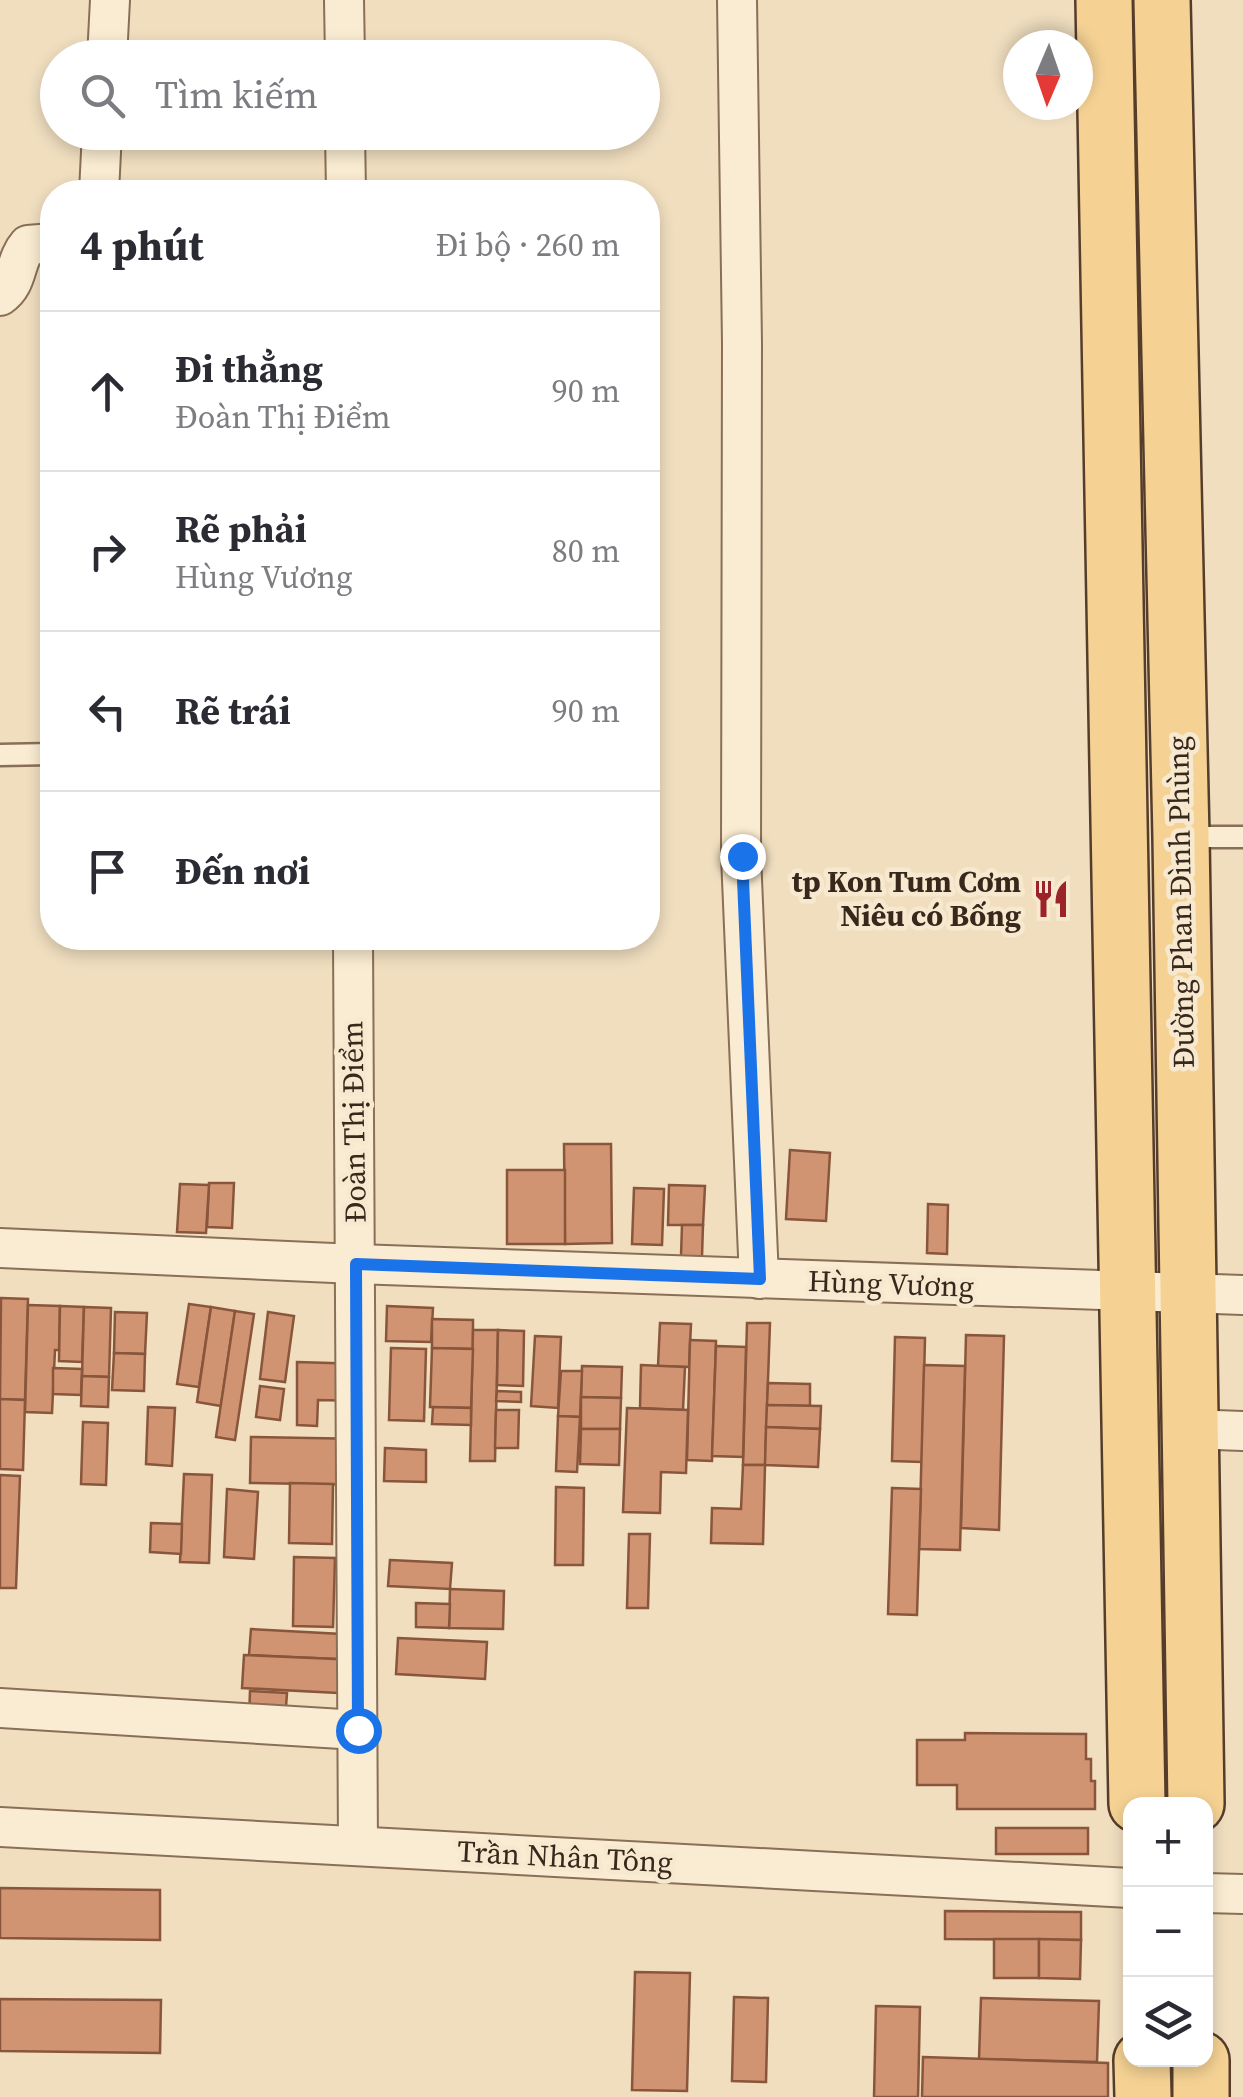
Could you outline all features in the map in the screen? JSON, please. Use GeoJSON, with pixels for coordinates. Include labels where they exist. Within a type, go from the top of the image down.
{"type":"FeatureCollection","features":[{"type":"Feature","properties":{"kind":"main road","name":"Đường Phan Đình Phùng"},"geometry":{"type":"LineString","coordinates":[[1104,0],[1137,1797]]}},
{"type":"Feature","properties":{"kind":"main road","name":"Đường Phan Đình Phùng"},"geometry":{"type":"LineString","coordinates":[[1162,0],[1181,837],[1196,1797]]}},
{"type":"Feature","properties":{"kind":"main road"},"geometry":{"type":"LineString","coordinates":[[1142,2067],[1142,2097]]}},
{"type":"Feature","properties":{"kind":"main road"},"geometry":{"type":"LineString","coordinates":[[1201,2067],[1202,2097]]}},
{"type":"Feature","properties":{"kind":"street"},"geometry":{"type":"LineString","coordinates":[[108,40],[110,0]]}},
{"type":"Feature","properties":{"kind":"street"},"geometry":{"type":"LineString","coordinates":[[344,0],[345,40]]}},
{"type":"Feature","properties":{"kind":"street"},"geometry":{"type":"LineString","coordinates":[[737,0],[742,342],[742,856],[760,1279]]}},
{"type":"Feature","properties":{"kind":"street"},"geometry":{"type":"LineString","coordinates":[[100,180],[101,150]]}},
{"type":"Feature","properties":{"kind":"street"},"geometry":{"type":"LineString","coordinates":[[345,150],[346,180]]}},
{"type":"Feature","properties":{"kind":"street"},"geometry":{"type":"LineString","coordinates":[[0,296],[16,277],[22,251],[40,242]]}},
{"type":"Feature","properties":{"kind":"street","name":"Đoàn Thị Điểm"},"geometry":{"type":"LineString","coordinates":[[353,950],[358,1846]]}},
{"type":"Feature","properties":{"kind":"street","name":"Hùng Vương"},"geometry":{"type":"LineString","coordinates":[[0,1248],[1243,1295]]}},
{"type":"Feature","properties":{"kind":"street"},"geometry":{"type":"LineString","coordinates":[[1189,1429],[1243,1431]]}},
{"type":"Feature","properties":{"kind":"street"},"geometry":{"type":"LineString","coordinates":[[0,1708],[358,1730]]}},
{"type":"Feature","properties":{"kind":"street","name":"Trần Nhân Tông"},"geometry":{"type":"LineString","coordinates":[[0,1827],[1123,1888]]}},
{"type":"Feature","properties":{"kind":"street"},"geometry":{"type":"LineString","coordinates":[[1213,1892],[1243,1894]]}},
{"type":"Feature","properties":{"kind":"lane"},"geometry":{"type":"LineString","coordinates":[[0,755],[40,754]]}},
{"type":"Feature","properties":{"kind":"lane"},"geometry":{"type":"LineString","coordinates":[[1181,837],[1243,838]]}},
{"type":"Feature","properties":{"kind":"building"},"geometry":{"type":"Polygon","coordinates":[[[564,1144],[611,1144],[612,1243],[565,1244],[564,1144]]]}},
{"type":"Feature","properties":{"kind":"building"},"geometry":{"type":"Polygon","coordinates":[[[790,1150],[830,1153],[826,1221],[786,1219],[790,1150]]]}},
{"type":"Feature","properties":{"kind":"building"},"geometry":{"type":"Polygon","coordinates":[[[507,1170],[565,1170],[565,1244],[507,1244],[507,1170]]]}},
{"type":"Feature","properties":{"kind":"building"},"geometry":{"type":"Polygon","coordinates":[[[209,1183],[234,1183],[232,1228],[207,1227],[209,1183]]]}},
{"type":"Feature","properties":{"kind":"building"},"geometry":{"type":"Polygon","coordinates":[[[180,1184],[209,1185],[206,1233],[177,1232],[180,1184]]]}},
{"type":"Feature","properties":{"kind":"building"},"geometry":{"type":"Polygon","coordinates":[[[669,1185],[705,1186],[703,1225],[668,1225],[669,1185]]]}},
{"type":"Feature","properties":{"kind":"building"},"geometry":{"type":"Polygon","coordinates":[[[634,1188],[664,1189],[662,1245],[632,1244],[634,1188]]]}},
{"type":"Feature","properties":{"kind":"building"},"geometry":{"type":"Polygon","coordinates":[[[928,1204],[948,1205],[947,1254],[927,1253],[928,1204]]]}},
{"type":"Feature","properties":{"kind":"building"},"geometry":{"type":"Polygon","coordinates":[[[682,1225],[703,1225],[702,1257],[681,1256],[682,1225]]]}},
{"type":"Feature","properties":{"kind":"building"},"geometry":{"type":"Polygon","coordinates":[[[1,1298],[28,1299],[25,1400],[0,1399],[1,1298]]]}},
{"type":"Feature","properties":{"kind":"building"},"geometry":{"type":"Polygon","coordinates":[[[189,1304],[211,1307],[199,1387],[177,1384],[189,1304]]]}},
{"type":"Feature","properties":{"kind":"building"},"geometry":{"type":"Polygon","coordinates":[[[28,1305],[60,1306],[52,1413],[25,1412],[28,1305]]]}},
{"type":"Feature","properties":{"kind":"building"},"geometry":{"type":"Polygon","coordinates":[[[60,1306],[84,1307],[82,1362],[59,1361],[60,1306]]]}},
{"type":"Feature","properties":{"kind":"building"},"geometry":{"type":"Polygon","coordinates":[[[387,1306],[433,1308],[431,1342],[386,1341],[387,1306]]]}},
{"type":"Feature","properties":{"kind":"building"},"geometry":{"type":"Polygon","coordinates":[[[84,1307],[111,1308],[109,1377],[82,1376],[84,1307]]]}},
{"type":"Feature","properties":{"kind":"building"},"geometry":{"type":"Polygon","coordinates":[[[211,1307],[235,1311],[221,1406],[197,1402],[211,1307]]]}},
{"type":"Feature","properties":{"kind":"building"},"geometry":{"type":"Polygon","coordinates":[[[235,1311],[254,1314],[235,1440],[216,1437],[235,1311]]]}},
{"type":"Feature","properties":{"kind":"building"},"geometry":{"type":"Polygon","coordinates":[[[115,1312],[147,1313],[145,1354],[114,1353],[115,1312]]]}},
{"type":"Feature","properties":{"kind":"building"},"geometry":{"type":"Polygon","coordinates":[[[268,1312],[294,1316],[285,1382],[260,1379],[268,1312]]]}},
{"type":"Feature","properties":{"kind":"building"},"geometry":{"type":"Polygon","coordinates":[[[432,1319],[473,1320],[473,1349],[432,1348],[432,1319]]]}},
{"type":"Feature","properties":{"kind":"building"},"geometry":{"type":"Polygon","coordinates":[[[660,1323],[691,1324],[689,1367],[658,1366],[660,1323]]]}},
{"type":"Feature","properties":{"kind":"building"},"geometry":{"type":"Polygon","coordinates":[[[747,1323],[770,1323],[765,1465],[743,1465],[747,1323]]]}},
{"type":"Feature","properties":{"kind":"building"},"geometry":{"type":"Polygon","coordinates":[[[473,1330],[498,1330],[495,1461],[470,1461],[473,1330]]]}},
{"type":"Feature","properties":{"kind":"building"},"geometry":{"type":"Polygon","coordinates":[[[498,1330],[524,1331],[523,1386],[497,1385],[498,1330]]]}},
{"type":"Feature","properties":{"kind":"building"},"geometry":{"type":"Polygon","coordinates":[[[966,1335],[1004,1336],[999,1530],[961,1528],[966,1335]]]}},
{"type":"Feature","properties":{"kind":"building"},"geometry":{"type":"Polygon","coordinates":[[[535,1336],[561,1337],[558,1408],[531,1406],[535,1336]]]}},
{"type":"Feature","properties":{"kind":"building"},"geometry":{"type":"Polygon","coordinates":[[[895,1337],[925,1338],[922,1462],[892,1461],[895,1337]]]}},
{"type":"Feature","properties":{"kind":"building"},"geometry":{"type":"Polygon","coordinates":[[[690,1340],[716,1341],[712,1461],[687,1460],[690,1340]]]}},
{"type":"Feature","properties":{"kind":"building"},"geometry":{"type":"Polygon","coordinates":[[[716,1346],[746,1347],[743,1457],[712,1456],[716,1346]]]}},
{"type":"Feature","properties":{"kind":"building"},"geometry":{"type":"Polygon","coordinates":[[[391,1348],[426,1349],[424,1421],[389,1420],[391,1348]]]}},
{"type":"Feature","properties":{"kind":"building"},"geometry":{"type":"Polygon","coordinates":[[[432,1348],[473,1349],[471,1408],[430,1407],[432,1348]]]}},
{"type":"Feature","properties":{"kind":"building"},"geometry":{"type":"Polygon","coordinates":[[[114,1353],[145,1354],[144,1391],[112,1390],[114,1353]]]}},
{"type":"Feature","properties":{"kind":"building"},"geometry":{"type":"Polygon","coordinates":[[[297,1362],[363,1364],[362,1401],[318,1400],[317,1426],[297,1425],[297,1362]]]}},
{"type":"Feature","properties":{"kind":"building"},"geometry":{"type":"Polygon","coordinates":[[[641,1365],[685,1367],[683,1410],[640,1408],[641,1365]]]}},
{"type":"Feature","properties":{"kind":"building"},"geometry":{"type":"Polygon","coordinates":[[[924,1365],[965,1366],[960,1550],[919,1549],[924,1365]]]}},
{"type":"Feature","properties":{"kind":"building"},"geometry":{"type":"Polygon","coordinates":[[[582,1366],[622,1367],[621,1398],[581,1397],[582,1366]]]}},
{"type":"Feature","properties":{"kind":"building"},"geometry":{"type":"Polygon","coordinates":[[[53,1368],[82,1369],[81,1395],[53,1394],[53,1368]]]}},
{"type":"Feature","properties":{"kind":"building"},"geometry":{"type":"Polygon","coordinates":[[[561,1371],[582,1371],[580,1417],[558,1416],[561,1371]]]}},
{"type":"Feature","properties":{"kind":"building"},"geometry":{"type":"Polygon","coordinates":[[[82,1376],[109,1377],[108,1407],[81,1406],[82,1376]]]}},
{"type":"Feature","properties":{"kind":"building"},"geometry":{"type":"Polygon","coordinates":[[[768,1383],[810,1384],[810,1406],[767,1405],[768,1383]]]}},
{"type":"Feature","properties":{"kind":"building"},"geometry":{"type":"Polygon","coordinates":[[[260,1386],[284,1389],[280,1420],[256,1417],[260,1386]]]}},
{"type":"Feature","properties":{"kind":"building"},"geometry":{"type":"Polygon","coordinates":[[[497,1391],[521,1392],[521,1402],[496,1401],[497,1391]]]}},
{"type":"Feature","properties":{"kind":"building"},"geometry":{"type":"Polygon","coordinates":[[[581,1397],[621,1398],[620,1429],[581,1429],[581,1397]]]}},
{"type":"Feature","properties":{"kind":"building"},"geometry":{"type":"Polygon","coordinates":[[[0,1399],[25,1400],[23,1470],[0,1469],[0,1399]]]}},
{"type":"Feature","properties":{"kind":"building"},"geometry":{"type":"Polygon","coordinates":[[[767,1405],[821,1406],[820,1429],[766,1427],[767,1405]]]}},
{"type":"Feature","properties":{"kind":"building"},"geometry":{"type":"Polygon","coordinates":[[[148,1407],[175,1408],[172,1466],[146,1464],[148,1407]]]}},
{"type":"Feature","properties":{"kind":"building"},"geometry":{"type":"Polygon","coordinates":[[[433,1407],[471,1408],[471,1425],[432,1424],[433,1407]]]}},
{"type":"Feature","properties":{"kind":"building"},"geometry":{"type":"Polygon","coordinates":[[[627,1408],[688,1410],[686,1473],[661,1472],[660,1513],[623,1512],[627,1408]]]}},
{"type":"Feature","properties":{"kind":"building"},"geometry":{"type":"Polygon","coordinates":[[[496,1410],[519,1410],[518,1448],[495,1448],[496,1410]]]}},
{"type":"Feature","properties":{"kind":"building"},"geometry":{"type":"Polygon","coordinates":[[[558,1416],[580,1417],[577,1472],[556,1471],[558,1416]]]}},
{"type":"Feature","properties":{"kind":"building"},"geometry":{"type":"Polygon","coordinates":[[[83,1422],[108,1423],[106,1485],[81,1484],[83,1422]]]}},
{"type":"Feature","properties":{"kind":"building"},"geometry":{"type":"Polygon","coordinates":[[[766,1427],[820,1429],[818,1467],[765,1465],[766,1427]]]}},
{"type":"Feature","properties":{"kind":"building"},"geometry":{"type":"Polygon","coordinates":[[[581,1429],[620,1429],[619,1465],[580,1464],[581,1429]]]}},
{"type":"Feature","properties":{"kind":"building"},"geometry":{"type":"Polygon","coordinates":[[[251,1437],[365,1439],[363,1485],[250,1483],[251,1437]]]}},
{"type":"Feature","properties":{"kind":"building"},"geometry":{"type":"Polygon","coordinates":[[[385,1448],[426,1450],[426,1482],[384,1481],[385,1448]]]}},
{"type":"Feature","properties":{"kind":"building"},"geometry":{"type":"Polygon","coordinates":[[[743,1465],[765,1465],[763,1544],[711,1543],[712,1508],[741,1509],[743,1465]]]}},
{"type":"Feature","properties":{"kind":"building"},"geometry":{"type":"Polygon","coordinates":[[[184,1474],[212,1475],[209,1563],[180,1562],[184,1474]]]}},
{"type":"Feature","properties":{"kind":"building"},"geometry":{"type":"Polygon","coordinates":[[[0,1475],[20,1476],[16,1588],[0,1588],[0,1475]]]}},
{"type":"Feature","properties":{"kind":"building"},"geometry":{"type":"Polygon","coordinates":[[[290,1483],[333,1484],[332,1544],[289,1543],[290,1483]]]}},
{"type":"Feature","properties":{"kind":"building"},"geometry":{"type":"Polygon","coordinates":[[[556,1487],[584,1488],[583,1565],[555,1565],[556,1487]]]}},
{"type":"Feature","properties":{"kind":"building"},"geometry":{"type":"Polygon","coordinates":[[[892,1488],[921,1489],[917,1615],[888,1614],[892,1488]]]}},
{"type":"Feature","properties":{"kind":"building"},"geometry":{"type":"Polygon","coordinates":[[[227,1489],[258,1492],[254,1559],[224,1557],[227,1489]]]}},
{"type":"Feature","properties":{"kind":"building"},"geometry":{"type":"Polygon","coordinates":[[[151,1523],[182,1524],[181,1554],[150,1552],[151,1523]]]}},
{"type":"Feature","properties":{"kind":"building"},"geometry":{"type":"Polygon","coordinates":[[[629,1534],[650,1534],[648,1608],[627,1608],[629,1534]]]}},
{"type":"Feature","properties":{"kind":"building"},"geometry":{"type":"Polygon","coordinates":[[[294,1557],[335,1558],[333,1627],[293,1626],[294,1557]]]}},
{"type":"Feature","properties":{"kind":"building"},"geometry":{"type":"Polygon","coordinates":[[[390,1560],[452,1563],[450,1589],[388,1586],[390,1560]]]}},
{"type":"Feature","properties":{"kind":"building"},"geometry":{"type":"Polygon","coordinates":[[[450,1589],[504,1591],[503,1629],[449,1628],[450,1589]]]}},
{"type":"Feature","properties":{"kind":"building"},"geometry":{"type":"Polygon","coordinates":[[[416,1603],[450,1604],[449,1628],[416,1627],[416,1603]]]}},
{"type":"Feature","properties":{"kind":"building"},"geometry":{"type":"Polygon","coordinates":[[[251,1629],[360,1635],[358,1660],[249,1655],[251,1629]]]}},
{"type":"Feature","properties":{"kind":"building"},"geometry":{"type":"Polygon","coordinates":[[[398,1638],[487,1642],[485,1679],[396,1674],[398,1638]]]}},
{"type":"Feature","properties":{"kind":"building"},"geometry":{"type":"Polygon","coordinates":[[[244,1655],[358,1660],[357,1694],[242,1688],[244,1655]]]}},
{"type":"Feature","properties":{"kind":"building"},"geometry":{"type":"Polygon","coordinates":[[[250,1691],[287,1693],[285,1721],[249,1719],[250,1691]]]}},
{"type":"Feature","properties":{"kind":"building"},"geometry":{"type":"Polygon","coordinates":[[[965,1733],[1086,1734],[1086,1759],[1091,1759],[1091,1781],[1095,1781],[1095,1809],[957,1809],[957,1785],[917,1785],[917,1740],[965,1740],[965,1733]]]}},
{"type":"Feature","properties":{"kind":"building"},"geometry":{"type":"Polygon","coordinates":[[[996,1828],[1088,1828],[1088,1854],[996,1854],[996,1828]]]}},
{"type":"Feature","properties":{"kind":"building"},"geometry":{"type":"Polygon","coordinates":[[[0,1888],[160,1890],[160,1940],[0,1938],[0,1888]]]}},
{"type":"Feature","properties":{"kind":"building"},"geometry":{"type":"Polygon","coordinates":[[[945,1911],[1081,1912],[1081,1940],[945,1939],[945,1911]]]}},
{"type":"Feature","properties":{"kind":"building"},"geometry":{"type":"Polygon","coordinates":[[[994,1939],[1039,1939],[1039,1978],[994,1978],[994,1939]]]}},
{"type":"Feature","properties":{"kind":"building"},"geometry":{"type":"Polygon","coordinates":[[[1039,1939],[1081,1940],[1080,1979],[1039,1978],[1039,1939]]]}},
{"type":"Feature","properties":{"kind":"building"},"geometry":{"type":"Polygon","coordinates":[[[635,1972],[690,1973],[687,2091],[632,2090],[635,1972]]]}},
{"type":"Feature","properties":{"kind":"building"},"geometry":{"type":"Polygon","coordinates":[[[734,1997],[768,1998],[766,2082],[732,2081],[734,1997]]]}},
{"type":"Feature","properties":{"kind":"building"},"geometry":{"type":"Polygon","coordinates":[[[981,1998],[1099,2001],[1097,2062],[979,2059],[981,1998]]]}},
{"type":"Feature","properties":{"kind":"building"},"geometry":{"type":"Polygon","coordinates":[[[0,1999],[161,2000],[160,2053],[0,2051],[0,1999]]]}},
{"type":"Feature","properties":{"kind":"building"},"geometry":{"type":"Polygon","coordinates":[[[876,2006],[920,2007],[918,2097],[874,2097],[876,2006]]]}},
{"type":"Feature","properties":{"kind":"building"},"geometry":{"type":"Polygon","coordinates":[[[923,2057],[1108,2063],[1108,2097],[922,2097],[923,2057]]]}},
{"type":"Feature","properties":{"kind":"place","name":"tp Kon Tum Cơm Niêu có Bống"},"geometry":{"type":"Point","coordinates":[1051,899]}},
{"type":"Feature","properties":{"kind":"route"},"geometry":{"type":"LineString","coordinates":[[358,1730],[356,1264],[760,1279],[742,856]]}}]}
